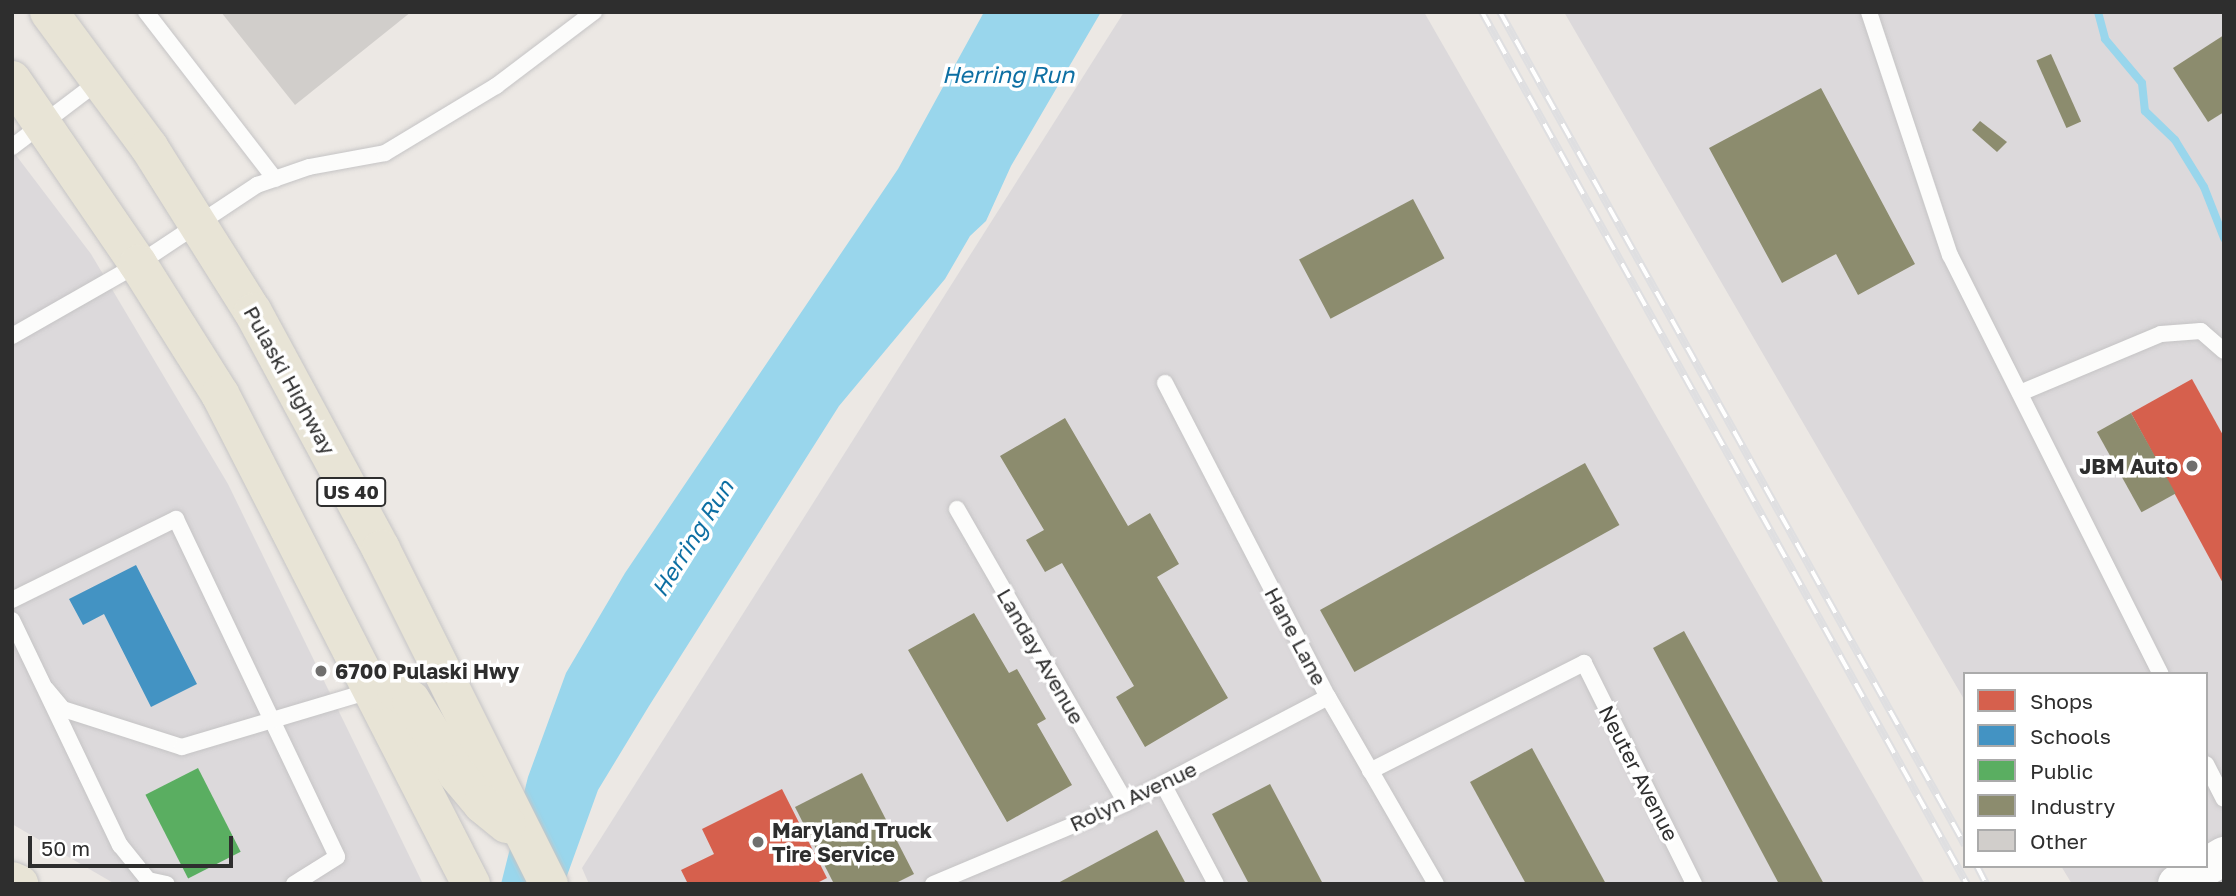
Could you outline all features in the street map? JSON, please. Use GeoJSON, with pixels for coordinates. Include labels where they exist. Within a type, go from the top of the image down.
{"type":"FeatureCollection","features":[{"type":"Feature","properties":{"kind":"main road","name":"Pulaski Highway"},"geometry":{"type":"LineString","coordinates":[[49,12],[200,224],[326,445],[549,884]]}},
{"type":"Feature","properties":{"kind":"main road","name":"US 40"},"geometry":{"type":"LineString","coordinates":[[12,80],[44,123],[138,264],[219,394],[470,882]]}},
{"type":"Feature","properties":{"kind":"main road"},"geometry":{"type":"LineString","coordinates":[[373,690],[396,691],[411,700],[457,774],[482,804],[525,839]]}},
{"type":"Feature","properties":{"kind":"main road"},"geometry":{"type":"LineString","coordinates":[[12,881],[19,884]]}},
{"type":"Feature","properties":{"kind":"street"},"geometry":{"type":"LineString","coordinates":[[2208,866],[2224,856]]}},
{"type":"Feature","properties":{"kind":"street"},"geometry":{"type":"LineString","coordinates":[[2177,884],[2204,868]]}},
{"type":"Feature","properties":{"kind":"street"},"geometry":{"type":"LineString","coordinates":[[2184,884],[2224,876]]}},
{"type":"Feature","properties":{"kind":"lane"},"geometry":{"type":"LineString","coordinates":[[146,12],[275,179]]}},
{"type":"Feature","properties":{"kind":"lane"},"geometry":{"type":"LineString","coordinates":[[12,336],[138,264],[257,185],[384,153],[496,86],[594,12]]}},
{"type":"Feature","properties":{"kind":"lane"},"geometry":{"type":"LineString","coordinates":[[1869,12],[1950,255],[2160,672]]}},
{"type":"Feature","properties":{"kind":"lane"},"geometry":{"type":"LineString","coordinates":[[12,147],[100,81]]}},
{"type":"Feature","properties":{"kind":"lane"},"geometry":{"type":"LineString","coordinates":[[2020,393],[2161,334],[2201,331],[2224,351]]}},
{"type":"Feature","properties":{"kind":"lane","name":"Hane Lane"},"geometry":{"type":"LineString","coordinates":[[1165,383],[1328,698],[1436,884]]}},
{"type":"Feature","properties":{"kind":"lane","name":"Landay Avenue"},"geometry":{"type":"LineString","coordinates":[[957,509],[1126,803]]}},
{"type":"Feature","properties":{"kind":"lane"},"geometry":{"type":"LineString","coordinates":[[12,600],[176,520],[337,857],[294,884]]}},
{"type":"Feature","properties":{"kind":"lane"},"geometry":{"type":"LineString","coordinates":[[12,620],[132,864],[148,880],[167,884]]}},
{"type":"Feature","properties":{"kind":"lane","name":"Neuter Avenue"},"geometry":{"type":"LineString","coordinates":[[1370,771],[1584,663],[1695,884]]}},
{"type":"Feature","properties":{"kind":"lane"},"geometry":{"type":"LineString","coordinates":[[46,689],[64,709],[182,747],[373,690]]}},
{"type":"Feature","properties":{"kind":"lane","name":"Rolyn Avenue"},"geometry":{"type":"LineString","coordinates":[[933,884],[970,877],[1126,803],[1328,698]]}},
{"type":"Feature","properties":{"kind":"lane"},"geometry":{"type":"LineString","coordinates":[[2208,768],[2224,799]]}},
{"type":"Feature","properties":{"kind":"lane"},"geometry":{"type":"LineString","coordinates":[[1163,784],[1216,884]]}},
{"type":"Feature","properties":{"kind":"shaded area"},"geometry":{"type":"Polygon","coordinates":[[[1124,12],[1424,12],[1925,884],[589,884],[582,868],[1124,12]]]}},
{"type":"Feature","properties":{"kind":"shaded area"},"geometry":{"type":"Polygon","coordinates":[[[1564,12],[2224,12],[2224,884],[2072,884],[2062,868],[2208,868],[2208,672],[1963,672],[1963,698],[1564,12]]]}},
{"type":"Feature","properties":{"kind":"shaded area"},"geometry":{"type":"Polygon","coordinates":[[[12,150],[91,254],[228,484],[423,884],[115,884],[12,824],[12,150]]]}},
{"type":"Feature","properties":{"kind":"water","name":"Herring Run"},"geometry":{"type":"Polygon","coordinates":[[[984,12],[1101,12],[1011,166],[986,221],[970,236],[945,279],[839,406],[649,706],[598,790],[564,884],[501,884],[528,777],[566,673],[625,573],[898,169],[984,12]]]}},
{"type":"Feature","properties":{"kind":"building: Shops","name":"JBM Auto"},"geometry":{"type":"Polygon","coordinates":[[[2192,379],[2224,437],[2224,585],[2131,413],[2192,379]]]}},
{"type":"Feature","properties":{"kind":"building: Shops","name":"Maryland Truck Tire Service"},"geometry":{"type":"Polygon","coordinates":[[[782,789],[827,878],[815,884],[688,884],[681,870],[714,854],[702,829],[782,789]]]}},
{"type":"Feature","properties":{"kind":"building: Schools"},"geometry":{"type":"Polygon","coordinates":[[[136,565],[197,684],[151,707],[104,614],[83,625],[69,599],[136,565]]]}},
{"type":"Feature","properties":{"kind":"building: Public"},"geometry":{"type":"Polygon","coordinates":[[[198,768],[241,852],[188,879],[145,795],[198,768]]]}},
{"type":"Feature","properties":{"kind":"building: Industry"},"geometry":{"type":"Polygon","coordinates":[[[2224,35],[2224,112],[2208,122],[2173,68],[2224,35]]]}},
{"type":"Feature","properties":{"kind":"building: Industry"},"geometry":{"type":"Polygon","coordinates":[[[2051,54],[2081,122],[2066,128],[2036,61],[2051,54]]]}},
{"type":"Feature","properties":{"kind":"building: Industry"},"geometry":{"type":"Polygon","coordinates":[[[1821,88],[1915,264],[1858,295],[1836,254],[1782,283],[1709,148],[1821,88]]]}},
{"type":"Feature","properties":{"kind":"building: Industry"},"geometry":{"type":"Polygon","coordinates":[[[1980,121],[2007,142],[1997,152],[1972,130],[1980,121]]]}},
{"type":"Feature","properties":{"kind":"building: Industry"},"geometry":{"type":"Polygon","coordinates":[[[1413,199],[1444,258],[1331,319],[1299,260],[1413,199]]]}},
{"type":"Feature","properties":{"kind":"building: Industry"},"geometry":{"type":"Polygon","coordinates":[[[2131,413],[2176,493],[2141,512],[2097,432],[2131,413]]]}},
{"type":"Feature","properties":{"kind":"building: Industry"},"geometry":{"type":"Polygon","coordinates":[[[1065,418],[1128,526],[1150,513],[1179,564],[1157,577],[1228,698],[1145,747],[1116,697],[1134,686],[1062,563],[1045,572],[1026,540],[1044,530],[1000,456],[1065,418]]]}},
{"type":"Feature","properties":{"kind":"building: Industry"},"geometry":{"type":"Polygon","coordinates":[[[1585,463],[1619,525],[1354,672],[1320,610],[1585,463]]]}},
{"type":"Feature","properties":{"kind":"building: Industry"},"geometry":{"type":"Polygon","coordinates":[[[974,613],[1009,673],[1017,669],[1046,719],[1037,724],[1072,785],[1007,822],[908,650],[974,613]]]}},
{"type":"Feature","properties":{"kind":"building: Industry"},"geometry":{"type":"Polygon","coordinates":[[[1684,631],[1824,884],[1779,884],[1653,648],[1684,631]]]}},
{"type":"Feature","properties":{"kind":"building: Industry"},"geometry":{"type":"Polygon","coordinates":[[[1532,748],[1606,884],[1526,884],[1470,782],[1532,748]]]}},
{"type":"Feature","properties":{"kind":"building: Industry"},"geometry":{"type":"Polygon","coordinates":[[[862,773],[914,874],[894,884],[834,884],[795,807],[862,773]]]}},
{"type":"Feature","properties":{"kind":"building: Industry"},"geometry":{"type":"Polygon","coordinates":[[[1270,784],[1323,884],[1249,884],[1212,814],[1270,784]]]}},
{"type":"Feature","properties":{"kind":"building: Industry"},"geometry":{"type":"Polygon","coordinates":[[[1157,830],[1186,884],[1056,884],[1157,830]]]}},
{"type":"Feature","properties":{"kind":"building: Other"},"geometry":{"type":"Polygon","coordinates":[[[221,12],[411,12],[295,105],[221,12]]]}},
{"type":"Feature","properties":{"kind":"waterway"},"geometry":{"type":"LineString","coordinates":[[2098,12],[2105,39],[2142,83],[2145,111],[2175,140],[2204,187],[2224,238]]}},
{"type":"Feature","properties":{"kind":"railway"},"geometry":{"type":"LineString","coordinates":[[1482,12],[1967,884]]}},
{"type":"Feature","properties":{"kind":"railway"},"geometry":{"type":"LineString","coordinates":[[1500,12],[1963,841]]}},
{"type":"Feature","properties":{"kind":"railway"},"geometry":{"type":"LineString","coordinates":[[1978,868],[1986,884]]}},
{"type":"Feature","properties":{"kind":"place","name":"JBM Auto"},"geometry":{"type":"Point","coordinates":[2192,466]}},
{"type":"Feature","properties":{"kind":"place","name":"6700 Pulaski Hwy"},"geometry":{"type":"Point","coordinates":[321,671]}},
{"type":"Feature","properties":{"kind":"place","name":"Maryland Truck Tire Service"},"geometry":{"type":"Point","coordinates":[758,842]}}]}
